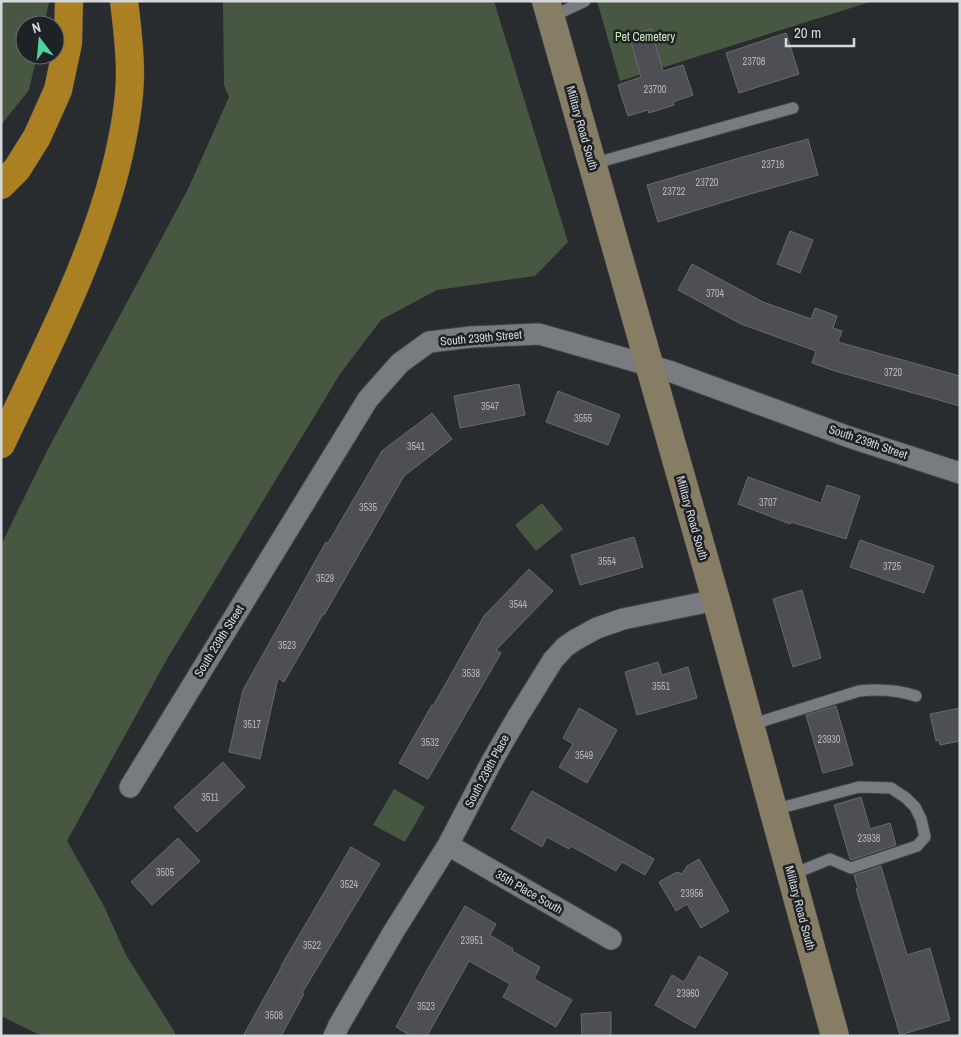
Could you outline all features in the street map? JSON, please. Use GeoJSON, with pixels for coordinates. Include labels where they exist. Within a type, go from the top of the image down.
{"type":"FeatureCollection","features":[{"type":"Feature","properties":{"kind":"highway"},"geometry":{"type":"LineString","coordinates":[[1,185],[17,169],[37,137],[58,90],[68,43],[70,1]]}},
{"type":"Feature","properties":{"kind":"highway"},"geometry":{"type":"LineString","coordinates":[[1,444],[81,271],[109,194],[122,144],[130,75],[129,37],[124,1]]}},
{"type":"Feature","properties":{"kind":"main road","name":"Military Road South"},"geometry":{"type":"LineString","coordinates":[[548,9],[716,600],[835,1036]]}},
{"type":"Feature","properties":{"kind":"street","name":"South 239th Street"},"geometry":{"type":"LineString","coordinates":[[130,788],[368,399],[400,363],[429,342],[471,337],[539,334],[669,371],[849,437],[960,473]]}},
{"type":"Feature","properties":{"kind":"street","name":"South 239th Place"},"geometry":{"type":"LineString","coordinates":[[334,1036],[394,931],[448,845],[492,761],[553,660],[574,640],[597,628],[623,619],[716,600]]}},
{"type":"Feature","properties":{"kind":"street","name":"35th Place South"},"geometry":{"type":"LineString","coordinates":[[448,845],[611,939]]}},
{"type":"Feature","properties":{"kind":"lane"},"geometry":{"type":"LineString","coordinates":[[548,9],[585,1]]}},
{"type":"Feature","properties":{"kind":"lane"},"geometry":{"type":"LineString","coordinates":[[592,164],[793,108]]}},
{"type":"Feature","properties":{"kind":"lane"},"geometry":{"type":"LineString","coordinates":[[750,725],[859,691],[905,692],[916,696]]}},
{"type":"Feature","properties":{"kind":"lane"},"geometry":{"type":"LineString","coordinates":[[773,810],[859,787],[891,788],[915,807],[921,819],[925,837],[917,846],[851,868],[830,859],[791,875]]}},
{"type":"Feature","properties":{"kind":"green space"},"geometry":{"type":"Polygon","coordinates":[[[1,1],[49,2],[46,15],[15,15],[15,65],[35,65],[29,90],[1,125],[1,1]]]}},
{"type":"Feature","properties":{"kind":"green space"},"geometry":{"type":"Polygon","coordinates":[[[223,1],[494,1],[568,242],[535,276],[437,290],[381,320],[340,374],[167,659],[67,841],[104,906],[126,955],[176,1036],[42,1036],[1,1016],[1,545],[48,449],[188,189],[229,97],[224,85],[223,1]]]}},
{"type":"Feature","properties":{"kind":"green space","name":"Pet Cemetery"},"geometry":{"type":"Polygon","coordinates":[[[597,1],[873,1],[620,81],[597,1]]]}},
{"type":"Feature","properties":{"kind":"green space"},"geometry":{"type":"Polygon","coordinates":[[[542,503],[563,529],[536,551],[515,525],[542,503]]]}},
{"type":"Feature","properties":{"kind":"green space"},"geometry":{"type":"Polygon","coordinates":[[[394,789],[425,807],[405,842],[373,825],[394,789]]]}},
{"type":"Feature","properties":{"kind":"building"},"geometry":{"type":"Polygon","coordinates":[[[651,29],[663,71],[683,65],[693,95],[673,102],[674,105],[649,113],[648,110],[628,116],[618,85],[641,77],[629,35],[651,29]]]}},
{"type":"Feature","properties":{"kind":"building"},"geometry":{"type":"Polygon","coordinates":[[[786,33],[799,74],[739,93],[726,53],[786,33]]]}},
{"type":"Feature","properties":{"kind":"building"},"geometry":{"type":"Polygon","coordinates":[[[808,139],[818,175],[658,222],[647,185],[808,139]]]}},
{"type":"Feature","properties":{"kind":"building"},"geometry":{"type":"Polygon","coordinates":[[[790,231],[813,240],[800,273],[777,264],[790,231]]]}},
{"type":"Feature","properties":{"kind":"building"},"geometry":{"type":"Polygon","coordinates":[[[692,264],[763,302],[811,319],[815,308],[837,316],[833,328],[842,331],[838,342],[960,376],[960,406],[812,363],[816,351],[741,324],[678,290],[692,264]]]}},
{"type":"Feature","properties":{"kind":"building"},"geometry":{"type":"Polygon","coordinates":[[[519,384],[525,415],[460,428],[454,396],[519,384]]]}},
{"type":"Feature","properties":{"kind":"building"},"geometry":{"type":"Polygon","coordinates":[[[558,391],[620,415],[608,445],[546,422],[558,391]]]}},
{"type":"Feature","properties":{"kind":"building"},"geometry":{"type":"Polygon","coordinates":[[[432,413],[452,439],[404,476],[284,682],[278,678],[260,759],[229,752],[243,690],[326,542],[328,543],[382,451],[432,413]]]}},
{"type":"Feature","properties":{"kind":"building"},"geometry":{"type":"Polygon","coordinates":[[[748,477],[821,503],[827,485],[860,496],[846,539],[791,522],[790,524],[738,504],[748,477]]]}},
{"type":"Feature","properties":{"kind":"building"},"geometry":{"type":"Polygon","coordinates":[[[634,537],[643,567],[580,585],[571,555],[634,537]]]}},
{"type":"Feature","properties":{"kind":"building"},"geometry":{"type":"Polygon","coordinates":[[[860,540],[934,566],[924,593],[850,567],[860,540]]]}},
{"type":"Feature","properties":{"kind":"building"},"geometry":{"type":"Polygon","coordinates":[[[529,569],[553,591],[496,650],[501,653],[428,779],[399,763],[484,616],[529,569]]]}},
{"type":"Feature","properties":{"kind":"building"},"geometry":{"type":"Polygon","coordinates":[[[802,590],[821,658],[793,667],[773,599],[802,590]]]}},
{"type":"Feature","properties":{"kind":"building"},"geometry":{"type":"Polygon","coordinates":[[[658,662],[662,675],[688,667],[697,698],[637,715],[625,672],[658,662]]]}},
{"type":"Feature","properties":{"kind":"building"},"geometry":{"type":"Polygon","coordinates":[[[836,706],[853,765],[823,773],[806,715],[836,706]]]}},
{"type":"Feature","properties":{"kind":"building"},"geometry":{"type":"Polygon","coordinates":[[[579,708],[617,730],[587,783],[559,767],[573,744],[563,738],[579,708]]]}},
{"type":"Feature","properties":{"kind":"building"},"geometry":{"type":"Polygon","coordinates":[[[960,708],[960,741],[940,745],[939,740],[936,741],[930,714],[960,708]]]}},
{"type":"Feature","properties":{"kind":"building"},"geometry":{"type":"Polygon","coordinates":[[[223,762],[245,787],[197,832],[174,807],[223,762]]]}},
{"type":"Feature","properties":{"kind":"building"},"geometry":{"type":"Polygon","coordinates":[[[532,791],[654,859],[645,875],[622,862],[616,871],[571,846],[569,849],[547,837],[542,847],[511,829],[532,791]]]}},
{"type":"Feature","properties":{"kind":"building"},"geometry":{"type":"Polygon","coordinates":[[[861,797],[870,829],[890,823],[896,845],[851,860],[834,805],[861,797]]]}},
{"type":"Feature","properties":{"kind":"building"},"geometry":{"type":"Polygon","coordinates":[[[178,838],[200,861],[152,905],[131,882],[178,838]]]}},
{"type":"Feature","properties":{"kind":"building"},"geometry":{"type":"Polygon","coordinates":[[[351,847],[380,864],[302,993],[304,994],[281,1036],[243,1036],[281,966],[351,847]]]}},
{"type":"Feature","properties":{"kind":"building"},"geometry":{"type":"Polygon","coordinates":[[[699,859],[729,911],[701,928],[687,904],[676,911],[659,882],[677,872],[682,874],[687,866],[699,859]]]}},
{"type":"Feature","properties":{"kind":"building"},"geometry":{"type":"Polygon","coordinates":[[[881,866],[907,955],[930,948],[950,1020],[900,1035],[856,889],[858,888],[854,875],[881,866]]]}},
{"type":"Feature","properties":{"kind":"building"},"geometry":{"type":"Polygon","coordinates":[[[465,906],[496,924],[490,935],[513,949],[512,951],[540,967],[534,979],[572,1000],[556,1027],[503,997],[510,984],[469,961],[427,1036],[411,1036],[396,1027],[465,906]]]}},
{"type":"Feature","properties":{"kind":"building"},"geometry":{"type":"Polygon","coordinates":[[[699,956],[728,973],[695,1028],[655,1005],[672,975],[684,982],[699,956]]]}},
{"type":"Feature","properties":{"kind":"building"},"geometry":{"type":"Polygon","coordinates":[[[611,1012],[611,1036],[582,1036],[581,1014],[611,1012]]]}}]}
